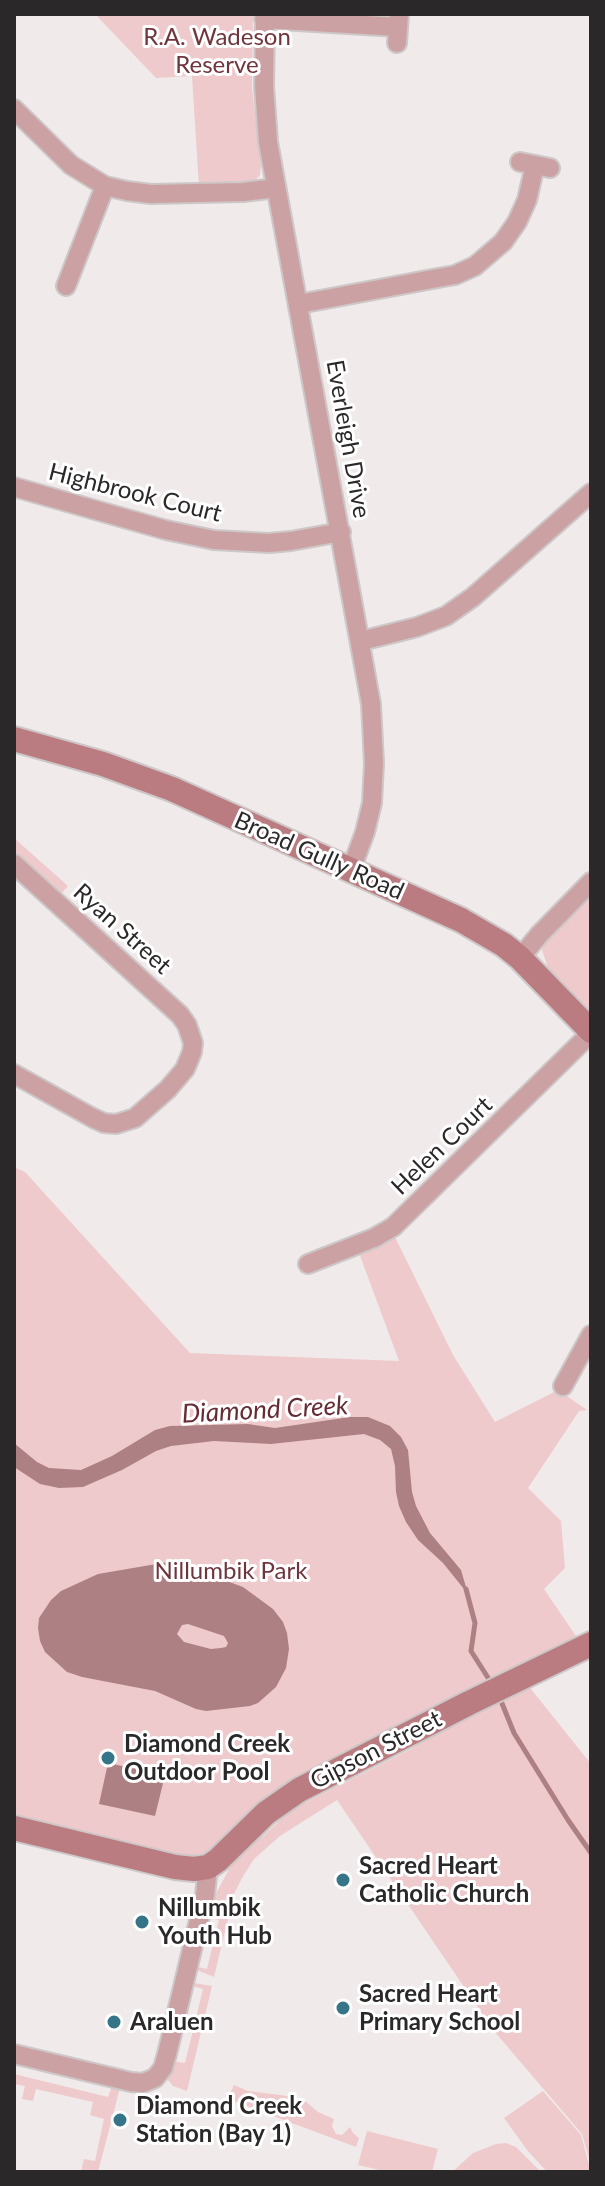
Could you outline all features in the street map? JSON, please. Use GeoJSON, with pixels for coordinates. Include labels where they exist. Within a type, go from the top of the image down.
{"type":"FeatureCollection","features":[{"type":"Feature","properties":{"kind":"street"},"geometry":{"type":"LineString","coordinates":[[265,16],[398,28]]}},
{"type":"Feature","properties":{"kind":"street","name":"Everleigh Drive"},"geometry":{"type":"LineString","coordinates":[[265,16],[265,113],[276,188],[371,704],[374,763],[369,818],[351,870]]}},
{"type":"Feature","properties":{"kind":"street"},"geometry":{"type":"LineString","coordinates":[[14,109],[71,165],[105,186],[151,194],[243,192],[276,188]]}},
{"type":"Feature","properties":{"kind":"street"},"geometry":{"type":"LineString","coordinates":[[299,304],[455,275],[475,266],[494,251],[517,222],[527,200],[535,165]]}},
{"type":"Feature","properties":{"kind":"street"},"geometry":{"type":"LineString","coordinates":[[67,286],[105,186]]}},
{"type":"Feature","properties":{"kind":"street","name":"Highbrook Court"},"geometry":{"type":"LineString","coordinates":[[14,487],[166,530],[214,540],[280,542],[341,532]]}},
{"type":"Feature","properties":{"kind":"street"},"geometry":{"type":"LineString","coordinates":[[361,641],[446,616],[473,597],[591,493]]}},
{"type":"Feature","properties":{"kind":"street","name":"Broad Gully Road"},"geometry":{"type":"LineString","coordinates":[[14,739],[144,778],[461,920],[520,958],[591,1032]]}},
{"type":"Feature","properties":{"kind":"street","name":"Ryan Street"},"geometry":{"type":"LineString","coordinates":[[14,864],[170,1005],[192,1034],[192,1052],[185,1069],[145,1111],[126,1122],[104,1123],[14,1074]]}},
{"type":"Feature","properties":{"kind":"street"},"geometry":{"type":"LineString","coordinates":[[520,958],[591,882]]}},
{"type":"Feature","properties":{"kind":"street","name":"Helen Court"},"geometry":{"type":"LineString","coordinates":[[308,1264],[374,1238],[393,1227],[591,1032]]}},
{"type":"Feature","properties":{"kind":"street"},"geometry":{"type":"LineString","coordinates":[[563,1386],[591,1335]]}},
{"type":"Feature","properties":{"kind":"street","name":"Gipson Street"},"geometry":{"type":"LineString","coordinates":[[208,1867],[277,1805],[320,1778],[591,1644]]}},
{"type":"Feature","properties":{"kind":"street"},"geometry":{"type":"LineString","coordinates":[[14,1828],[175,1867],[208,1867],[205,1895],[160,2074],[149,2081],[131,2082],[14,2054]]}},
{"type":"Feature","properties":{"kind":"green space","name":"R.A. Wadeson Reserve"},"geometry":{"type":"Polygon","coordinates":[[[95,14],[253,14],[252,88],[261,166],[260,175],[253,183],[199,187],[192,76],[156,78],[95,14]]]}},
{"type":"Feature","properties":{"kind":"green space"},"geometry":{"type":"Polygon","coordinates":[[[14,838],[68,886],[60,895],[14,853],[14,838]]]}},
{"type":"Feature","properties":{"kind":"green space"},"geometry":{"type":"Polygon","coordinates":[[[591,889],[591,1011],[548,968],[542,950],[545,938],[591,889]]]}},
{"type":"Feature","properties":{"kind":"green space","name":"Nillumbik Park"},"geometry":{"type":"Polygon","coordinates":[[[14,1167],[25,1172],[190,1353],[399,1361],[359,1253],[395,1237],[453,1355],[495,1422],[558,1390],[587,1410],[579,1411],[528,1488],[561,1521],[565,1568],[544,1589],[580,1642],[200,1856],[186,1858],[14,1819],[14,1167]]]}},
{"type":"Feature","properties":{"kind":"green space"},"geometry":{"type":"Polygon","coordinates":[[[527,1684],[591,1764],[591,2165],[582,2134],[494,2031],[337,1800],[280,1836],[254,1859],[234,1894],[214,1977],[197,1970],[198,1967],[207,1969],[219,1920],[208,1914],[214,1897],[233,1862],[257,1833],[262,1837],[304,1798],[307,1802],[411,1749],[527,1684]]]}},
{"type":"Feature","properties":{"kind":"green space"},"geometry":{"type":"Polygon","coordinates":[[[194,1983],[212,1986],[187,2091],[173,2086],[167,2079],[172,2061],[185,2063],[203,1989],[195,1987],[194,1983]]]}},
{"type":"Feature","properties":{"kind":"green space"},"geometry":{"type":"Polygon","coordinates":[[[14,2074],[108,2097],[112,2086],[120,2088],[98,2172],[81,2172],[84,2159],[95,2161],[104,2119],[90,2115],[93,2102],[36,2089],[33,2101],[22,2099],[25,2086],[14,2084],[14,2074]]]}},
{"type":"Feature","properties":{"kind":"green space"},"geometry":{"type":"Polygon","coordinates":[[[234,2085],[248,2091],[305,2101],[318,2112],[334,2119],[332,2126],[336,2134],[342,2135],[350,2127],[359,2138],[356,2147],[228,2099],[234,2085]]]}},
{"type":"Feature","properties":{"kind":"green space"},"geometry":{"type":"Polygon","coordinates":[[[543,2091],[581,2135],[591,2172],[547,2172],[504,2118],[543,2091]]]}},
{"type":"Feature","properties":{"kind":"green space"},"geometry":{"type":"Polygon","coordinates":[[[367,2131],[438,2149],[432,2172],[388,2172],[358,2165],[367,2131]]]}},
{"type":"Feature","properties":{"kind":"green space"},"geometry":{"type":"Polygon","coordinates":[[[506,2143],[516,2147],[541,2172],[452,2172],[473,2153],[506,2143]]]}},
{"type":"Feature","properties":{"kind":"shaded area"},"geometry":{"type":"Polygon","coordinates":[[[368,1417],[390,1426],[401,1437],[408,1450],[416,1506],[430,1533],[461,1570],[468,1594],[443,1563],[418,1540],[406,1522],[396,1492],[391,1449],[380,1440],[364,1434],[271,1444],[214,1441],[171,1446],[83,1487],[59,1488],[40,1484],[14,1467],[14,1443],[49,1468],[81,1470],[112,1456],[155,1430],[170,1426],[248,1424],[275,1428],[368,1417]]]}},
{"type":"Feature","properties":{"kind":"shaded area"},"geometry":{"type":"Polygon","coordinates":[[[168,1562],[243,1587],[273,1609],[287,1633],[289,1649],[286,1668],[276,1687],[250,1706],[206,1711],[155,1691],[67,1672],[45,1652],[40,1641],[39,1618],[61,1591],[98,1574],[168,1562]],[[188,1624],[182,1625],[177,1634],[184,1642],[211,1649],[226,1647],[228,1643],[224,1636],[188,1624]]]}},
{"type":"Feature","properties":{"kind":"shaded area"},"geometry":{"type":"Polygon","coordinates":[[[108,1763],[165,1775],[155,1816],[99,1804],[108,1763]]]}},
{"type":"Feature","properties":{"kind":"waterway","name":"Diamond Creek"},"geometry":{"type":"LineString","coordinates":[[466,1589],[475,1623],[471,1651],[492,1684]]}},
{"type":"Feature","properties":{"kind":"waterway","name":"Diamond Creek"},"geometry":{"type":"LineString","coordinates":[[499,1696],[514,1733],[591,1853]]}},
{"type":"Feature","properties":{"kind":"place","name":"Diamond Creek Outdoor Pool"},"geometry":{"type":"Point","coordinates":[108,1758]}},
{"type":"Feature","properties":{"kind":"place","name":"Sacred Heart Catholic Church"},"geometry":{"type":"Point","coordinates":[343,1880]}},
{"type":"Feature","properties":{"kind":"place","name":"Nillumbik Youth Hub"},"geometry":{"type":"Point","coordinates":[142,1922]}},
{"type":"Feature","properties":{"kind":"place","name":"Sacred Heart Primary School"},"geometry":{"type":"Point","coordinates":[343,2008]}},
{"type":"Feature","properties":{"kind":"place","name":"Araluen"},"geometry":{"type":"Point","coordinates":[114,2022]}},
{"type":"Feature","properties":{"kind":"place","name":"Diamond Creek Station (Bay 1)"},"geometry":{"type":"Point","coordinates":[120,2120]}}]}
